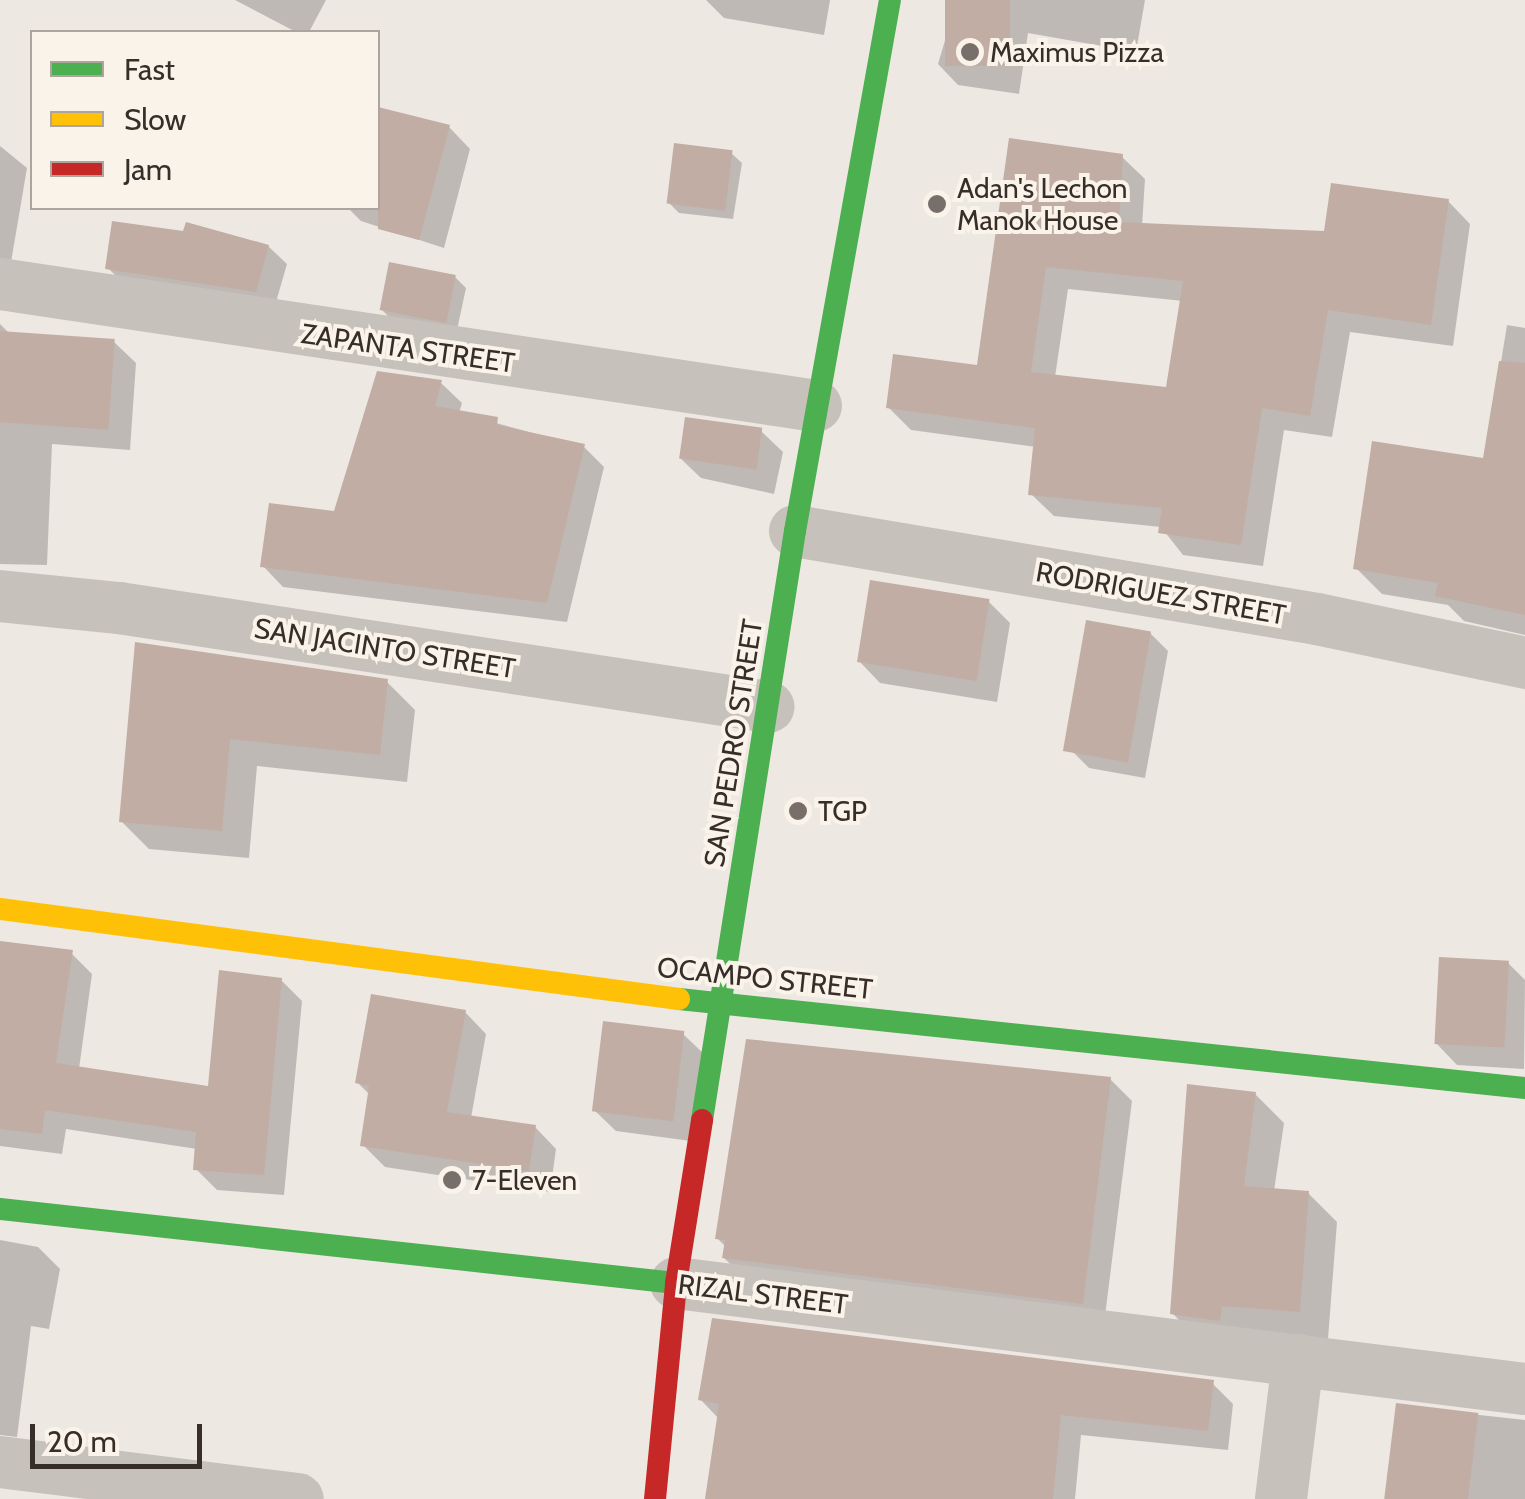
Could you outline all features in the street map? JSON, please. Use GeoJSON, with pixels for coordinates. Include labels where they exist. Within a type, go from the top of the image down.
{"type":"FeatureCollection","features":[{"type":"Feature","properties":{"kind":"main road","name":"SAN PEDRO STREET"},"geometry":{"type":"LineString","coordinates":[[655,1499],[676,1283],[795,531],[890,0]]}},
{"type":"Feature","properties":{"kind":"main road","name":"OCAMPO STREET"},"geometry":{"type":"LineString","coordinates":[[0,910],[722,1005],[1525,1088]]}},
{"type":"Feature","properties":{"kind":"main road","name":"RIZAL STREET"},"geometry":{"type":"LineString","coordinates":[[0,1209],[676,1283]]}},
{"type":"Feature","properties":{"kind":"street","name":"ZAPANTA STREET"},"geometry":{"type":"LineString","coordinates":[[0,284],[816,406]]}},
{"type":"Feature","properties":{"kind":"street","name":"RODRIGUEZ STREET"},"geometry":{"type":"LineString","coordinates":[[795,531],[1317,619],[1525,664]]}},
{"type":"Feature","properties":{"kind":"street","name":"SAN JACINTO STREET"},"geometry":{"type":"LineString","coordinates":[[0,596],[119,608],[770,707]]}},
{"type":"Feature","properties":{"kind":"street","name":"RIZAL STREET"},"geometry":{"type":"LineString","coordinates":[[676,1283],[1525,1388]]}},
{"type":"Feature","properties":{"kind":"street"},"geometry":{"type":"LineString","coordinates":[[1281,1499],[1298,1360]]}},
{"type":"Feature","properties":{"kind":"street"},"geometry":{"type":"LineString","coordinates":[[0,1462],[298,1499]]}},
{"type":"Feature","properties":{"kind":"building"},"geometry":{"type":"Polygon","coordinates":[[[945,0],[1010,0],[1010,66],[945,66],[945,0]]]}},
{"type":"Feature","properties":{"kind":"building"},"geometry":{"type":"Polygon","coordinates":[[[380,108],[450,125],[419,240],[378,229],[380,108]]]}},
{"type":"Feature","properties":{"kind":"building"},"geometry":{"type":"Polygon","coordinates":[[[1009,138],[1123,154],[1119,222],[1324,231],[1331,183],[1449,199],[1431,325],[1328,310],[1310,416],[1262,408],[1241,545],[1158,533],[1162,508],[1028,495],[1035,428],[886,408],[893,354],[977,365],[1009,138]],[[1046,267],[1031,372],[1166,387],[1183,281],[1046,267]]]}},
{"type":"Feature","properties":{"kind":"building"},"geometry":{"type":"Polygon","coordinates":[[[674,143],[733,150],[725,211],[667,204],[674,143]]]}},
{"type":"Feature","properties":{"kind":"building"},"geometry":{"type":"Polygon","coordinates":[[[112,221],[183,231],[186,222],[269,245],[256,292],[105,269],[112,221]]]}},
{"type":"Feature","properties":{"kind":"building"},"geometry":{"type":"Polygon","coordinates":[[[389,262],[456,275],[446,323],[380,310],[389,262]]]}},
{"type":"Feature","properties":{"kind":"building"},"geometry":{"type":"Polygon","coordinates":[[[0,331],[115,339],[108,430],[0,422],[0,331]]]}},
{"type":"Feature","properties":{"kind":"building"},"geometry":{"type":"Polygon","coordinates":[[[1499,361],[1525,363],[1525,615],[1435,596],[1438,583],[1353,569],[1372,441],[1483,458],[1499,361]]]}},
{"type":"Feature","properties":{"kind":"building"},"geometry":{"type":"Polygon","coordinates":[[[377,371],[442,380],[435,406],[498,417],[497,425],[585,444],[547,603],[260,567],[269,503],[334,511],[377,371]]]}},
{"type":"Feature","properties":{"kind":"building"},"geometry":{"type":"Polygon","coordinates":[[[685,417],[762,428],[756,469],[679,459],[685,417]]]}},
{"type":"Feature","properties":{"kind":"building"},"geometry":{"type":"Polygon","coordinates":[[[870,580],[990,599],[977,681],[857,662],[870,580]]]}},
{"type":"Feature","properties":{"kind":"building"},"geometry":{"type":"Polygon","coordinates":[[[1086,620],[1151,631],[1128,762],[1063,751],[1086,620]]]}},
{"type":"Feature","properties":{"kind":"building"},"geometry":{"type":"Polygon","coordinates":[[[135,642],[388,679],[380,755],[230,739],[222,831],[119,822],[135,642]]]}},
{"type":"Feature","properties":{"kind":"building"},"geometry":{"type":"Polygon","coordinates":[[[0,941],[73,950],[56,1063],[208,1086],[219,970],[282,978],[264,1175],[193,1170],[196,1132],[45,1110],[42,1134],[0,1129],[0,941]]]}},
{"type":"Feature","properties":{"kind":"building"},"geometry":{"type":"Polygon","coordinates":[[[1439,957],[1509,961],[1504,1048],[1434,1044],[1439,957]]]}},
{"type":"Feature","properties":{"kind":"building"},"geometry":{"type":"Polygon","coordinates":[[[371,994],[466,1010],[447,1112],[536,1125],[529,1171],[360,1146],[369,1086],[355,1083],[371,994]]]}},
{"type":"Feature","properties":{"kind":"building"},"geometry":{"type":"Polygon","coordinates":[[[603,1021],[684,1031],[673,1121],[592,1111],[603,1021]]]}},
{"type":"Feature","properties":{"kind":"building"},"geometry":{"type":"Polygon","coordinates":[[[746,1039],[1111,1077],[1083,1304],[722,1258],[725,1240],[715,1239],[746,1039]]]}},
{"type":"Feature","properties":{"kind":"building"},"geometry":{"type":"Polygon","coordinates":[[[1187,1084],[1256,1092],[1244,1186],[1309,1191],[1300,1312],[1222,1306],[1220,1321],[1170,1314],[1187,1084]]]}},
{"type":"Feature","properties":{"kind":"building"},"geometry":{"type":"Polygon","coordinates":[[[712,1318],[1214,1380],[1208,1431],[1061,1415],[1053,1499],[705,1499],[719,1404],[698,1400],[712,1318]]]}},
{"type":"Feature","properties":{"kind":"building"},"geometry":{"type":"Polygon","coordinates":[[[1396,1403],[1478,1413],[1468,1499],[1384,1499],[1396,1403]]]}},
{"type":"Feature","properties":{"kind":"traffic: fast"},"geometry":{"type":"LineString","coordinates":[[702,1120],[795,531],[890,0]]}},
{"type":"Feature","properties":{"kind":"traffic: fast"},"geometry":{"type":"LineString","coordinates":[[679,999],[1525,1088]]}},
{"type":"Feature","properties":{"kind":"traffic: fast"},"geometry":{"type":"LineString","coordinates":[[0,1209],[676,1283]]}},
{"type":"Feature","properties":{"kind":"traffic: slow"},"geometry":{"type":"LineString","coordinates":[[0,909],[679,999]]}},
{"type":"Feature","properties":{"kind":"traffic: jam"},"geometry":{"type":"LineString","coordinates":[[655,1499],[676,1283],[702,1120]]}},
{"type":"Feature","properties":{"kind":"place","name":"Maximus Pizza"},"geometry":{"type":"Point","coordinates":[970,52]}},
{"type":"Feature","properties":{"kind":"place","name":"Adan's Lechon Manok House"},"geometry":{"type":"Point","coordinates":[937,204]}},
{"type":"Feature","properties":{"kind":"place","name":"TGP"},"geometry":{"type":"Point","coordinates":[798,811]}},
{"type":"Feature","properties":{"kind":"place","name":"7-Eleven"},"geometry":{"type":"Point","coordinates":[452,1180]}}]}
